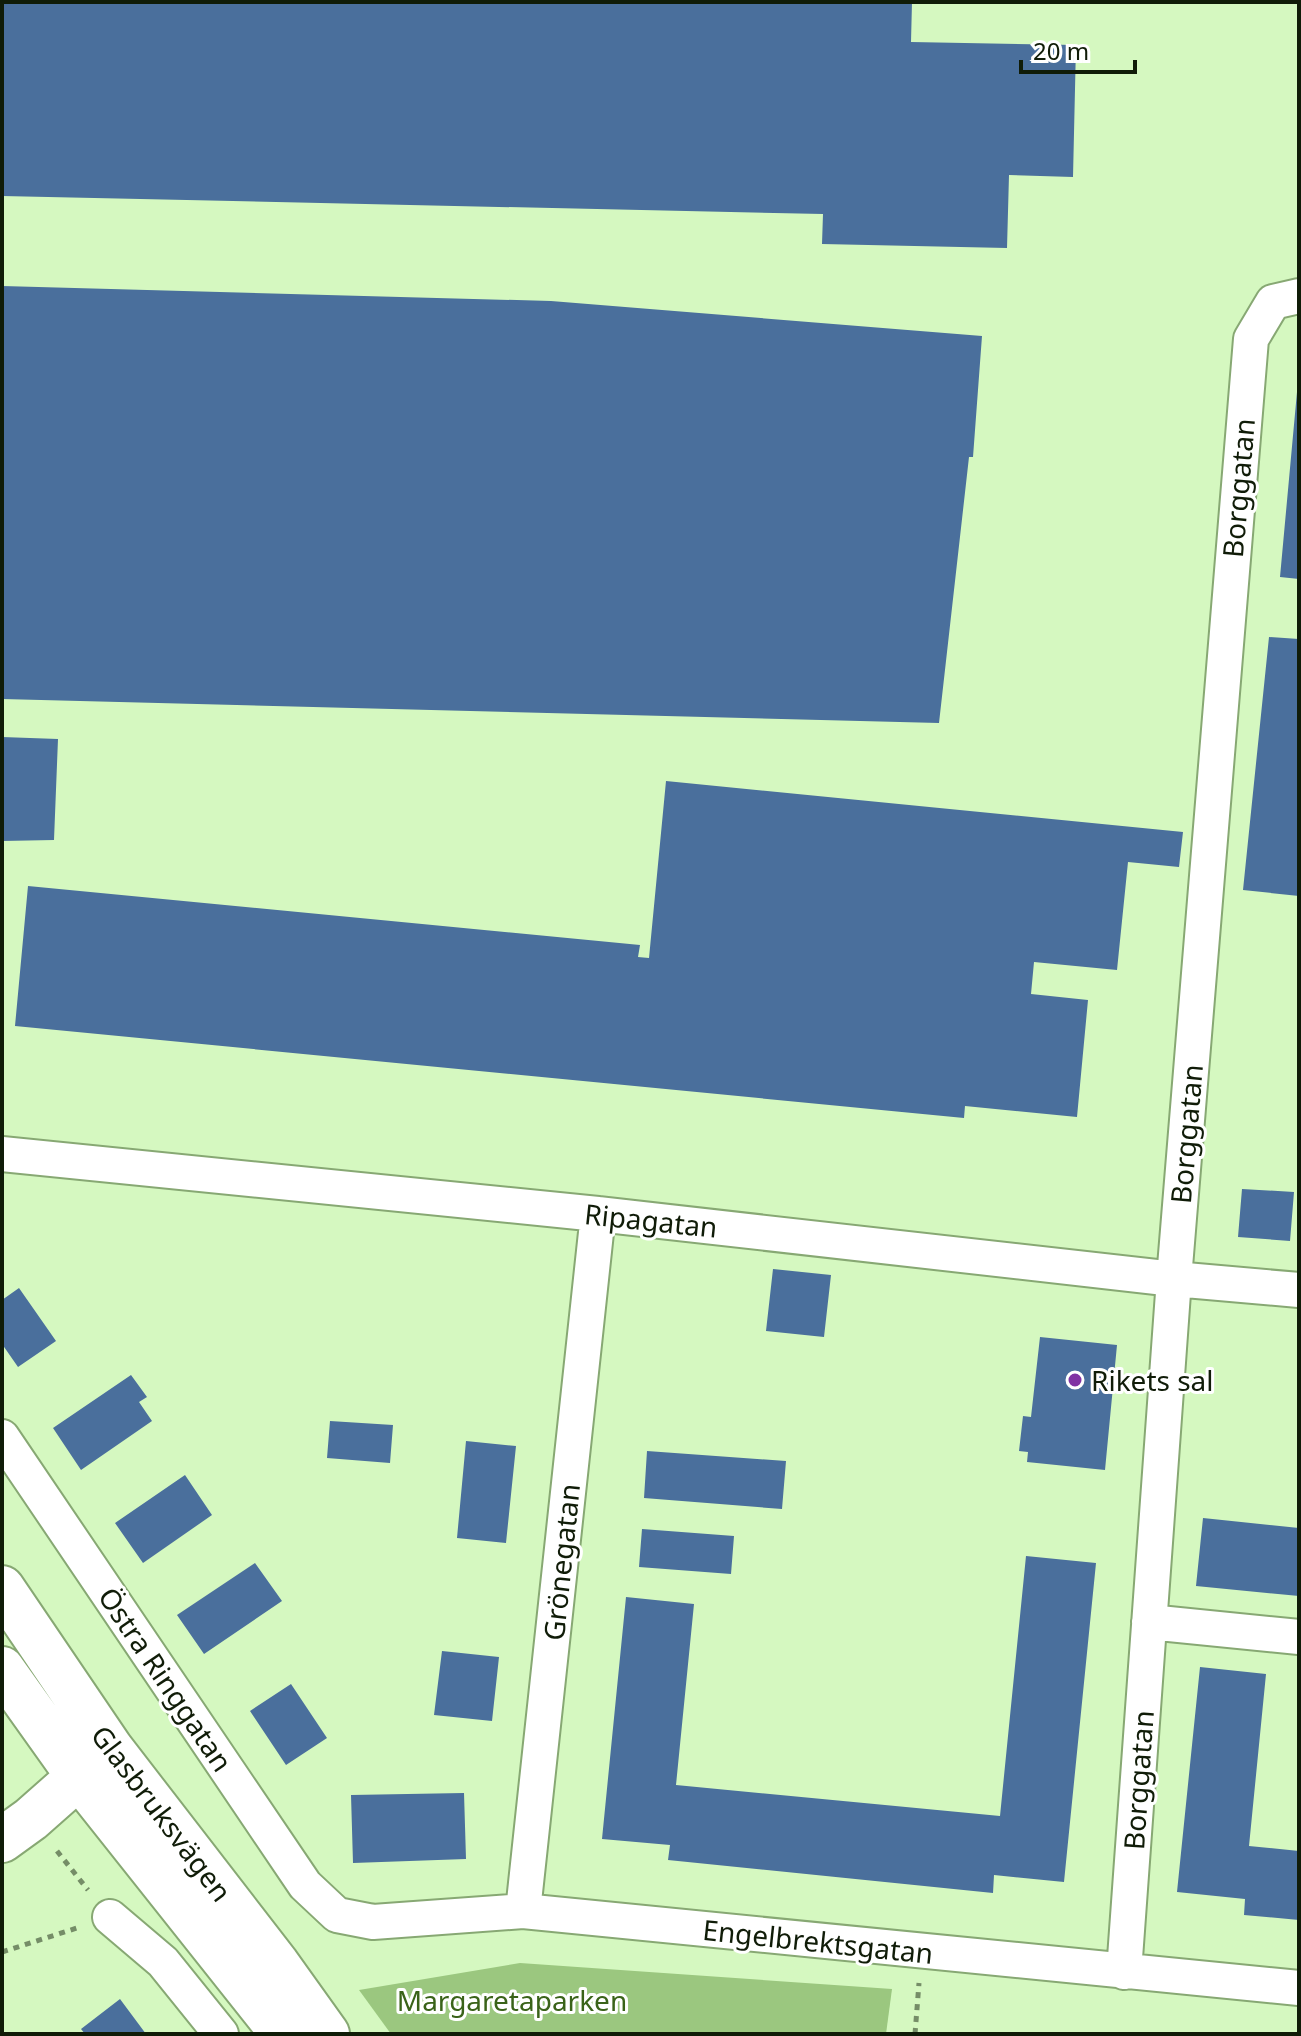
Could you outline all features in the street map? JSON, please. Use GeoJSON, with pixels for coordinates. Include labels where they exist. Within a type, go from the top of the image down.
{"type":"FeatureCollection","features":[{"type":"Feature","properties":{"kind":"main road","name":"Glasbruksvägen"},"geometry":{"type":"LineString","coordinates":[[2,1588],[111,1749],[277,1964],[327,2034]]}},
{"type":"Feature","properties":{"kind":"main road","name":"Glasbruksvägen"},"geometry":{"type":"LineString","coordinates":[[2,1669],[79,1777],[283,2034]]}},
{"type":"Feature","properties":{"kind":"main road"},"geometry":{"type":"LineString","coordinates":[[2,1840],[31,1819],[111,1749]]}},
{"type":"Feature","properties":{"kind":"street","name":"Borggatan"},"geometry":{"type":"LineString","coordinates":[[1124,1972],[1174,1279],[1251,339],[1286,299]]}},
{"type":"Feature","properties":{"kind":"street","name":"Ripagatan"},"geometry":{"type":"LineString","coordinates":[[2,1154],[598,1214],[1174,1279],[1299,1290]]}},
{"type":"Feature","properties":{"kind":"street","name":"Grönegatan"},"geometry":{"type":"LineString","coordinates":[[523,1911],[598,1214]]}},
{"type":"Feature","properties":{"kind":"street","name":"Östra Ringgatan"},"geometry":{"type":"LineString","coordinates":[[2,1437],[305,1885],[337,1915]]}},
{"type":"Feature","properties":{"kind":"street"},"geometry":{"type":"LineString","coordinates":[[1149,1622],[1299,1637]]}},
{"type":"Feature","properties":{"kind":"street","name":"Engelbrektsgatan"},"geometry":{"type":"LineString","coordinates":[[337,1915],[373,1922],[523,1911],[1299,1988]]}},
{"type":"Feature","properties":{"kind":"street"},"geometry":{"type":"LineString","coordinates":[[110,1917],[163,1962],[221,2034]]}},
{"type":"Feature","properties":{"kind":"path"},"geometry":{"type":"LineString","coordinates":[[2,1952],[110,1917]]}},
{"type":"Feature","properties":{"kind":"path"},"geometry":{"type":"LineString","coordinates":[[915,2034],[922,1951]]}},
{"type":"Feature","properties":{"kind":"green space","name":"Margaretaparken"},"geometry":{"type":"Polygon","coordinates":[[[520,1963],[892,1989],[886,2034],[391,2034],[359,1990],[520,1963]]]}},
{"type":"Feature","properties":{"kind":"building"},"geometry":{"type":"Polygon","coordinates":[[[2,2],[912,2],[911,42],[1076,45],[1073,177],[1009,175],[1007,248],[822,244],[823,214],[2,196],[2,2]]]}},
{"type":"Feature","properties":{"kind":"building"},"geometry":{"type":"Polygon","coordinates":[[[2,286],[551,301],[982,336],[973,457],[969,457],[939,723],[2,699],[2,286]]]}},
{"type":"Feature","properties":{"kind":"building"},"geometry":{"type":"Polygon","coordinates":[[[1299,392],[1299,579],[1280,577],[1299,392]]]}},
{"type":"Feature","properties":{"kind":"building"},"geometry":{"type":"Polygon","coordinates":[[[1269,637],[1299,639],[1299,896],[1243,890],[1269,637]]]}},
{"type":"Feature","properties":{"kind":"building"},"geometry":{"type":"Polygon","coordinates":[[[2,737],[58,739],[54,840],[2,841],[2,737]]]}},
{"type":"Feature","properties":{"kind":"building"},"geometry":{"type":"Polygon","coordinates":[[[666,781],[1183,832],[1179,867],[1128,862],[1117,970],[1034,962],[1031,994],[1088,1000],[1077,1117],[965,1106],[964,1118],[15,1026],[28,886],[640,945],[638,957],[649,958],[666,781]]]}},
{"type":"Feature","properties":{"kind":"building"},"geometry":{"type":"Polygon","coordinates":[[[1242,1189],[1294,1192],[1290,1241],[1238,1237],[1242,1189]]]}},
{"type":"Feature","properties":{"kind":"building"},"geometry":{"type":"Polygon","coordinates":[[[773,1269],[831,1275],[824,1337],[766,1331],[773,1269]]]}},
{"type":"Feature","properties":{"kind":"building"},"geometry":{"type":"Polygon","coordinates":[[[19,1288],[56,1341],[18,1367],[2,1344],[2,1300],[19,1288]]]}},
{"type":"Feature","properties":{"kind":"building","name":"Rikets sal"},"geometry":{"type":"Polygon","coordinates":[[[1040,1337],[1117,1345],[1105,1470],[1027,1462],[1028,1452],[1019,1451],[1023,1416],[1031,1417],[1040,1337]]]}},
{"type":"Feature","properties":{"kind":"building"},"geometry":{"type":"Polygon","coordinates":[[[131,1375],[147,1397],[139,1402],[152,1421],[81,1470],[53,1428],[131,1375]]]}},
{"type":"Feature","properties":{"kind":"building"},"geometry":{"type":"Polygon","coordinates":[[[330,1421],[393,1425],[390,1463],[327,1458],[330,1421]]]}},
{"type":"Feature","properties":{"kind":"building"},"geometry":{"type":"Polygon","coordinates":[[[466,1441],[516,1446],[506,1543],[457,1538],[466,1441]]]}},
{"type":"Feature","properties":{"kind":"building"},"geometry":{"type":"Polygon","coordinates":[[[647,1451],[786,1461],[782,1509],[644,1498],[647,1451]]]}},
{"type":"Feature","properties":{"kind":"building"},"geometry":{"type":"Polygon","coordinates":[[[185,1475],[212,1515],[143,1563],[115,1523],[185,1475]]]}},
{"type":"Feature","properties":{"kind":"building"},"geometry":{"type":"Polygon","coordinates":[[[1203,1518],[1299,1528],[1299,1596],[1196,1586],[1203,1518]]]}},
{"type":"Feature","properties":{"kind":"building"},"geometry":{"type":"Polygon","coordinates":[[[642,1529],[734,1536],[731,1574],[639,1567],[642,1529]]]}},
{"type":"Feature","properties":{"kind":"building"},"geometry":{"type":"Polygon","coordinates":[[[1026,1556],[1096,1563],[1064,1882],[994,1875],[993,1893],[668,1860],[670,1845],[602,1839],[626,1597],[694,1604],[676,1785],[1000,1816],[1026,1556]]]}},
{"type":"Feature","properties":{"kind":"building"},"geometry":{"type":"Polygon","coordinates":[[[255,1563],[282,1601],[204,1654],[177,1615],[255,1563]]]}},
{"type":"Feature","properties":{"kind":"building"},"geometry":{"type":"Polygon","coordinates":[[[442,1651],[499,1657],[492,1721],[434,1715],[442,1651]]]}},
{"type":"Feature","properties":{"kind":"building"},"geometry":{"type":"Polygon","coordinates":[[[1200,1667],[1266,1674],[1249,1846],[1299,1851],[1299,1920],[1244,1915],[1245,1899],[1177,1892],[1200,1667]]]}},
{"type":"Feature","properties":{"kind":"building"},"geometry":{"type":"Polygon","coordinates":[[[291,1684],[327,1738],[286,1765],[250,1711],[291,1684]]]}},
{"type":"Feature","properties":{"kind":"building"},"geometry":{"type":"Polygon","coordinates":[[[464,1793],[466,1859],[353,1863],[351,1795],[464,1793]]]}},
{"type":"Feature","properties":{"kind":"building"},"geometry":{"type":"Polygon","coordinates":[[[120,1999],[146,2034],[85,2034],[81,2029],[120,1999]]]}},
{"type":"Feature","properties":{"kind":"place","name":"Rikets sal"},"geometry":{"type":"Point","coordinates":[1075,1380]}}]}
